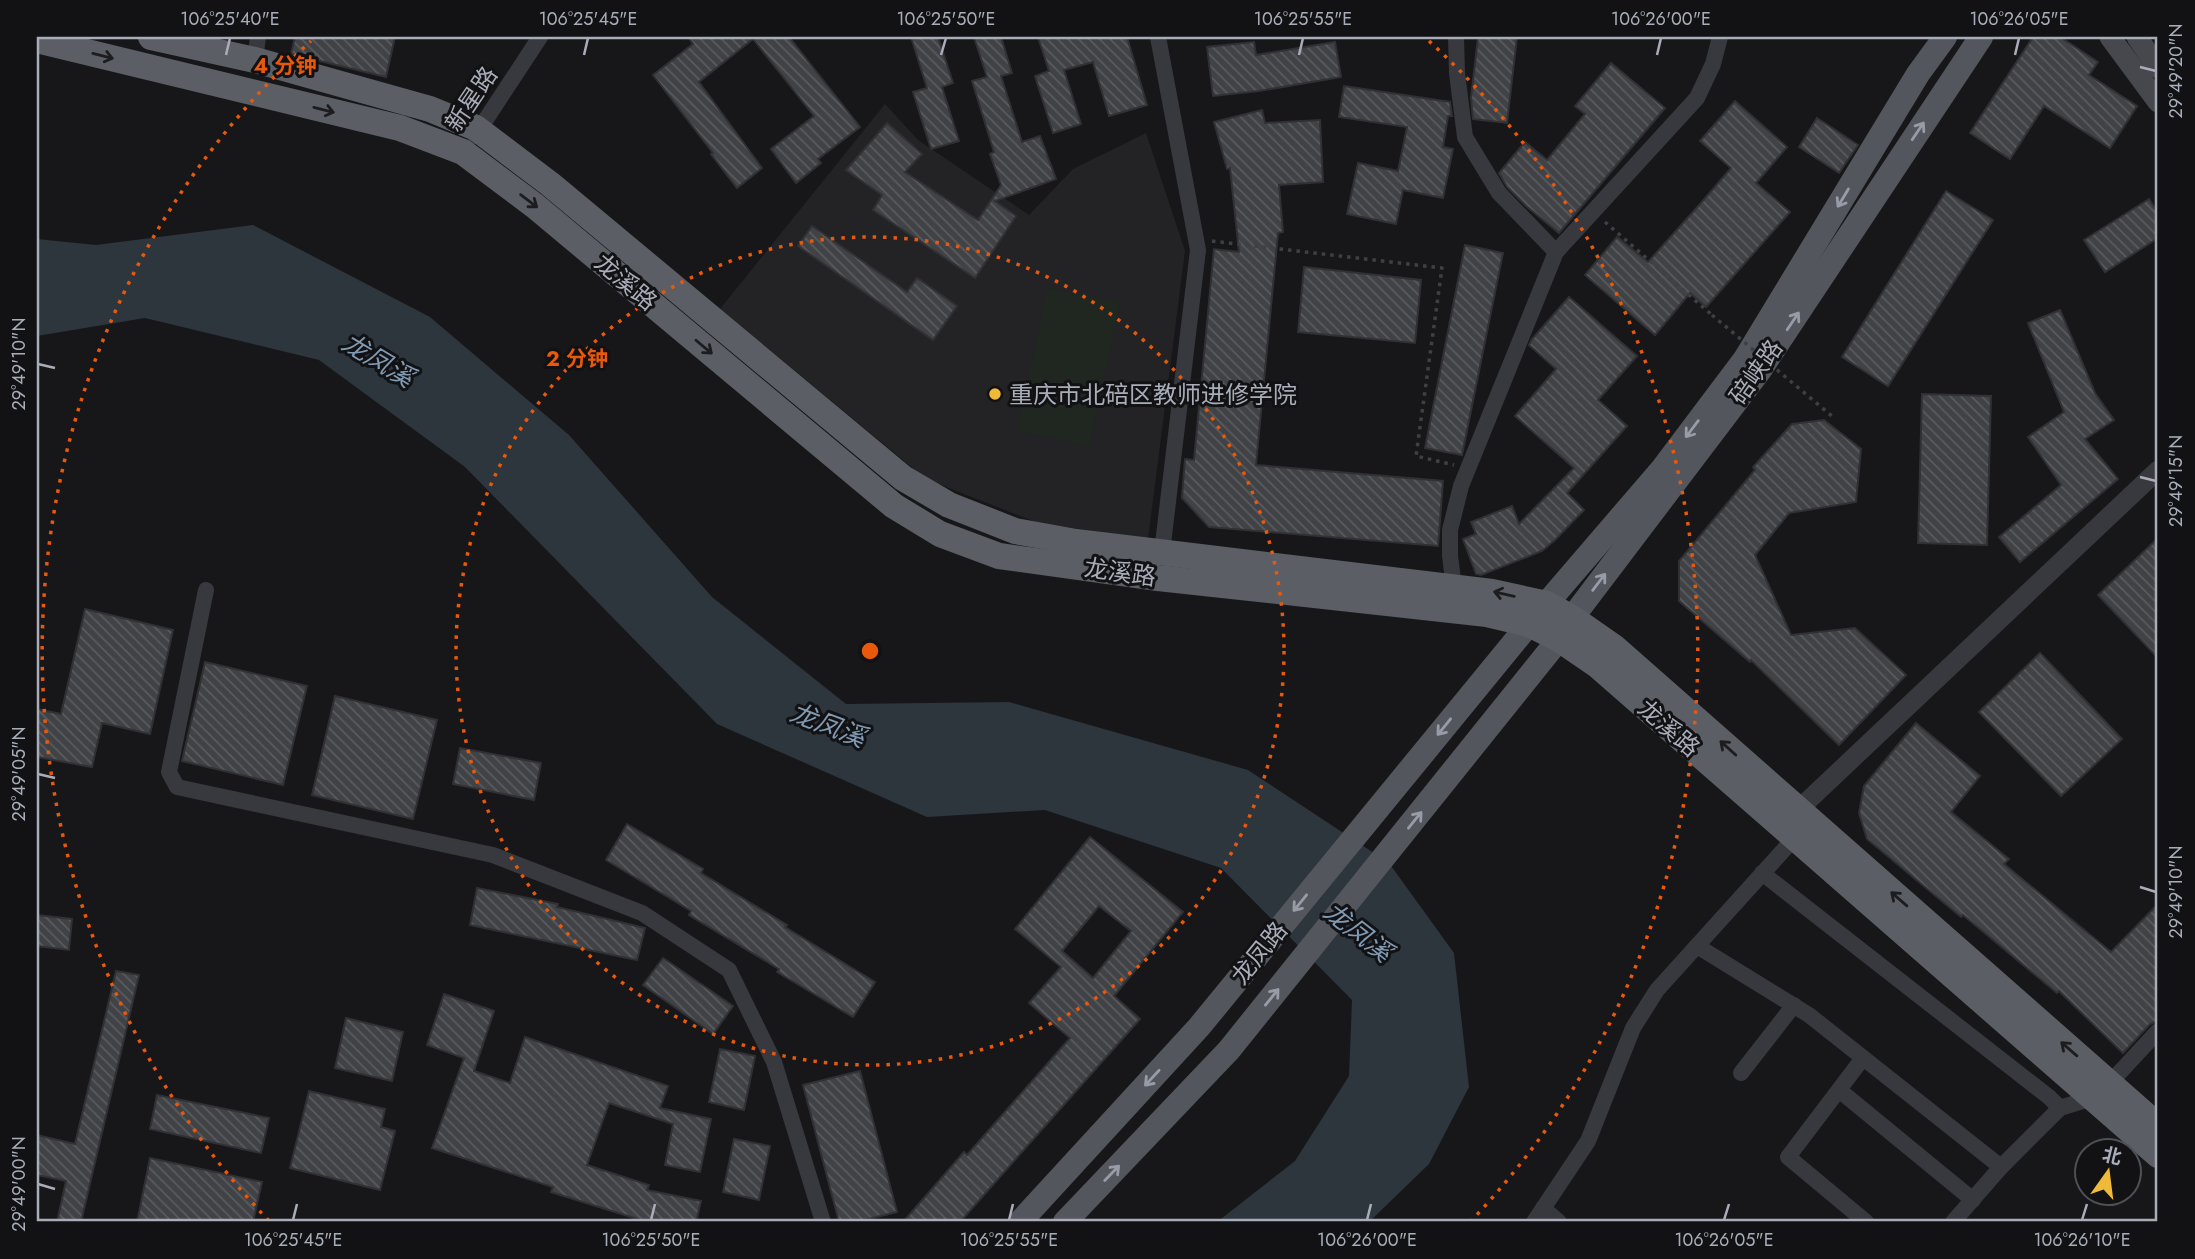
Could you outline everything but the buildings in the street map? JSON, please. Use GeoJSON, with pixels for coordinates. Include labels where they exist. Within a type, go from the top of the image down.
{"type":"FeatureCollection","features":[{"type":"Feature","properties":{"kind":"highway","name":"龙溪路"},"geometry":{"type":"LineString","coordinates":[[151,37],[256,48],[430,109],[479,130],[550,184],[903,478],[949,505],[1014,531],[1076,542],[1492,592],[1547,604],[1566,628]]}},
{"type":"Feature","properties":{"kind":"highway","name":"龙溪路"},"geometry":{"type":"LineString","coordinates":[[37,40],[400,128],[463,152],[535,206],[894,506],[940,534],[999,556],[1158,578],[1487,614],[1529,624],[1566,628],[1615,648],[1801,823],[2100,1091],[2158,1155]]}},
{"type":"Feature","properties":{"kind":"highway","name":"龙溪路"},"geometry":{"type":"LineString","coordinates":[[2100,1091],[2158,1126]]}},
{"type":"Feature","properties":{"kind":"main road","name":"碚峡路"},"geometry":{"type":"LineString","coordinates":[[1487,675],[1663,468],[1745,359],[1918,74],[1945,37]]}},
{"type":"Feature","properties":{"kind":"main road","name":"碚峡路"},"geometry":{"type":"LineString","coordinates":[[1515,696],[1760,370],[1980,37]]}},
{"type":"Feature","properties":{"kind":"main road"},"geometry":{"type":"LineString","coordinates":[[2110,37],[2158,102]]}},
{"type":"Feature","properties":{"kind":"main road"},"geometry":{"type":"LineString","coordinates":[[2137,37],[2158,68]]}},
{"type":"Feature","properties":{"kind":"main road","name":"龙凤路"},"geometry":{"type":"LineString","coordinates":[[1020,1222],[1199,1027],[1487,675]]}},
{"type":"Feature","properties":{"kind":"main road","name":"龙凤路"},"geometry":{"type":"LineString","coordinates":[[1065,1222],[1229,1050],[1515,696]]}},
{"type":"Feature","properties":{"kind":"street","name":"新星路"},"geometry":{"type":"LineString","coordinates":[[463,152],[540,37]]}},
{"type":"Feature","properties":{"kind":"street"},"geometry":{"type":"LineString","coordinates":[[1158,37],[1198,250],[1162,552]]}},
{"type":"Feature","properties":{"kind":"street"},"geometry":{"type":"LineString","coordinates":[[1456,37],[1457,74],[1465,137],[1499,193],[1556,252]]}},
{"type":"Feature","properties":{"kind":"street"},"geometry":{"type":"LineString","coordinates":[[1454,587],[1450,530],[1461,486],[1556,252],[1697,97],[1713,64],[1720,37]]}},
{"type":"Feature","properties":{"kind":"street"},"geometry":{"type":"LineString","coordinates":[[1559,1222],[1539,1215],[1588,1141],[1633,1028],[1657,990],[1762,873],[1801,823],[2158,470]]}},
{"type":"Feature","properties":{"kind":"street"},"geometry":{"type":"LineString","coordinates":[[206,590],[169,772],[177,787],[493,855],[642,913],[729,970],[774,1062],[823,1222]]}},
{"type":"Feature","properties":{"kind":"street"},"geometry":{"type":"LineString","coordinates":[[1762,873],[2060,1108]]}},
{"type":"Feature","properties":{"kind":"street"},"geometry":{"type":"LineString","coordinates":[[1697,946],[1794,1005],[2001,1167]]}},
{"type":"Feature","properties":{"kind":"street"},"geometry":{"type":"LineString","coordinates":[[1741,1073],[1794,1005]]}},
{"type":"Feature","properties":{"kind":"street"},"geometry":{"type":"LineString","coordinates":[[1953,1222],[2001,1167],[2060,1108],[2100,1091],[2158,1031]]}},
{"type":"Feature","properties":{"kind":"street"},"geometry":{"type":"LineString","coordinates":[[1863,1058],[1788,1157],[1866,1222]]}},
{"type":"Feature","properties":{"kind":"street"},"geometry":{"type":"LineString","coordinates":[[1839,1090],[1973,1200]]}},
{"type":"Feature","properties":{"kind":"path"},"geometry":{"type":"LineString","coordinates":[[1593,211],[1833,417]]}},
{"type":"Feature","properties":{"kind":"path"},"geometry":{"type":"LineString","coordinates":[[1196,239],[1442,268],[1416,456],[1468,468]]}},
{"type":"Feature","properties":{"kind":"shaded area","name":"重庆市北碚区教师进修学院"},"geometry":{"type":"Polygon","coordinates":[[[885,104],[918,140],[1029,215],[1073,169],[1146,133],[1185,251],[1148,539],[1038,523],[926,479],[720,309],[885,104]]]}},
{"type":"Feature","properties":{"kind":"shaded area"},"geometry":{"type":"Polygon","coordinates":[[[1048,288],[1120,303],[1089,446],[1017,431],[1048,288]]]}},
{"type":"Feature","properties":{"kind":"water","name":"龙凤溪"},"geometry":{"type":"Polygon","coordinates":[[[253,225],[430,317],[569,435],[712,597],[846,704],[1009,702],[1248,770],[1389,863],[1454,953],[1469,1087],[1429,1164],[1369,1222],[1217,1222],[1295,1161],[1349,1076],[1352,1000],[1221,868],[1045,810],[927,817],[717,724],[465,467],[319,360],[145,318],[37,336],[37,239],[96,245],[253,225]]]}},
{"type":"Feature","properties":{"kind":"place","name":"重庆市北碚区教师进修学院"},"geometry":{"type":"Point","coordinates":[995,394]}}]}
